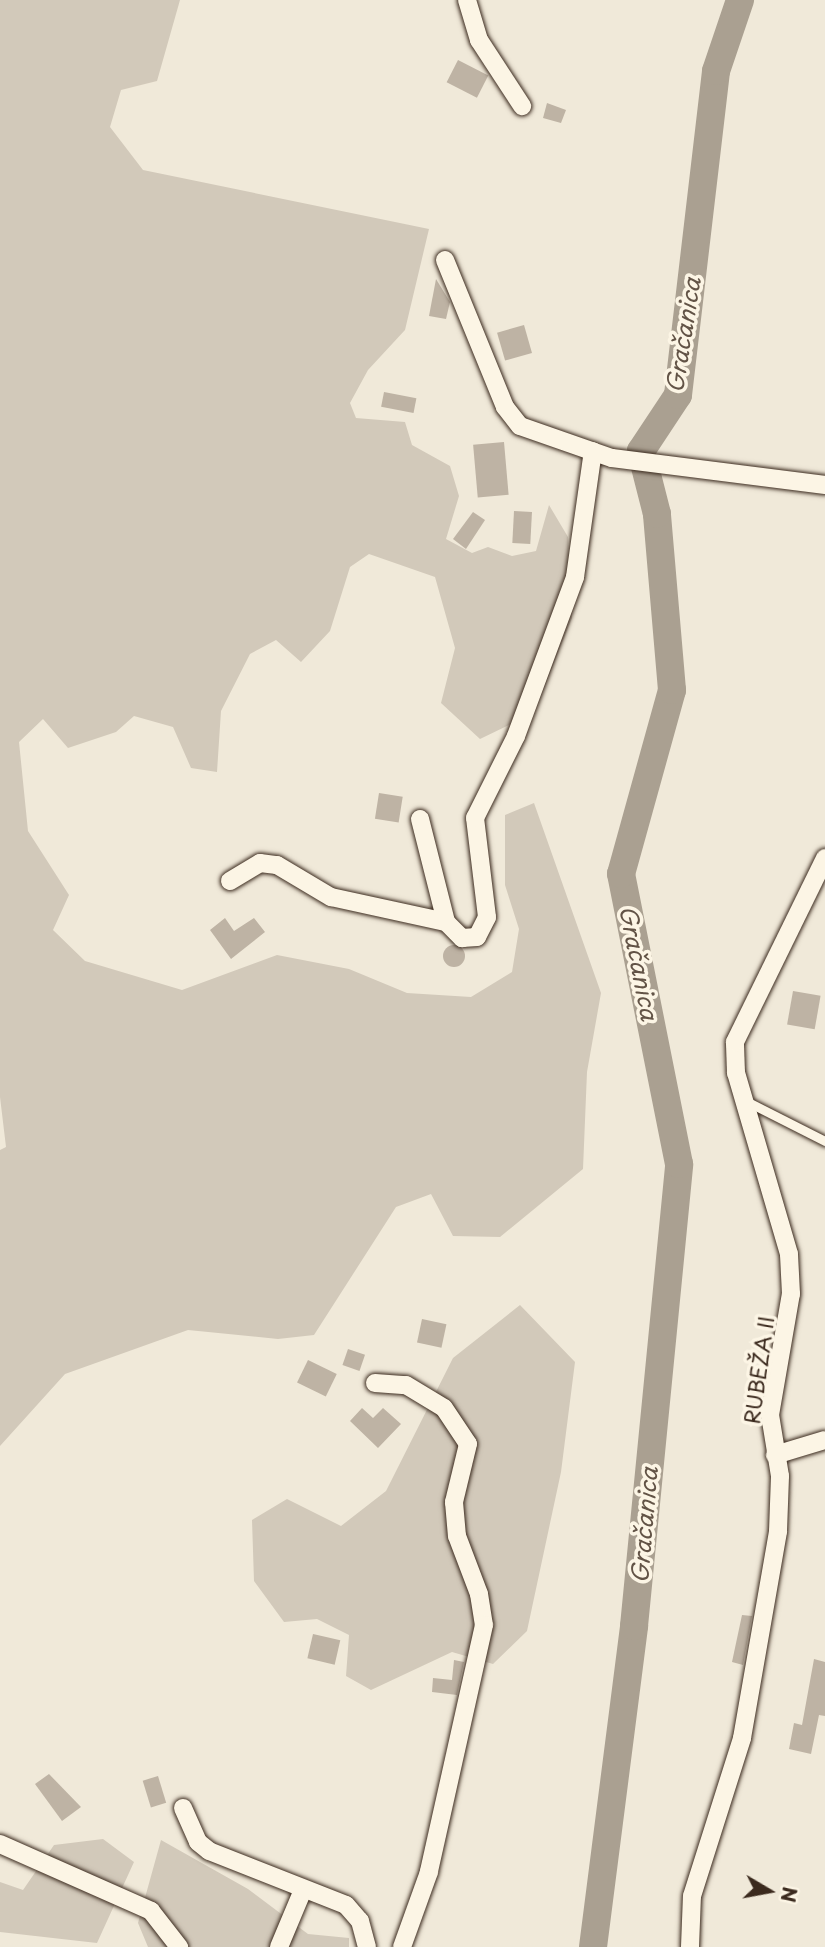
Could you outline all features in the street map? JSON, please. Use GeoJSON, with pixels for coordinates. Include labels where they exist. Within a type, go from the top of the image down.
{"type":"FeatureCollection","features":[{"type":"Feature","properties":{"kind":"street"},"geometry":{"type":"LineString","coordinates":[[467,0],[479,40],[522,106]]}},
{"type":"Feature","properties":{"kind":"street"},"geometry":{"type":"LineString","coordinates":[[445,260],[505,407],[520,426],[612,457],[825,485]]}},
{"type":"Feature","properties":{"kind":"street"},"geometry":{"type":"LineString","coordinates":[[230,881],[260,863],[278,865],[331,897],[446,922],[471,939],[485,927],[475,818],[516,736],[575,577],[593,451]]}},
{"type":"Feature","properties":{"kind":"street"},"geometry":{"type":"LineString","coordinates":[[419,819],[446,922]]}},
{"type":"Feature","properties":{"kind":"street","name":"RUBEŽA II"},"geometry":{"type":"LineString","coordinates":[[690,1947],[692,1896],[742,1738],[778,1531],[775,1455],[770,1415],[788,1330],[789,1254],[744,1100],[735,1042],[743,1016],[825,858]]}},
{"type":"Feature","properties":{"kind":"street"},"geometry":{"type":"LineString","coordinates":[[375,1382],[406,1385],[444,1408],[468,1444],[454,1502],[457,1536],[480,1594],[484,1625],[429,1872],[402,1947]]}},
{"type":"Feature","properties":{"kind":"street"},"geometry":{"type":"LineString","coordinates":[[775,1455],[825,1440]]}},
{"type":"Feature","properties":{"kind":"street"},"geometry":{"type":"LineString","coordinates":[[183,1808],[198,1842],[209,1852],[303,1891],[346,1905],[360,1921],[367,1947]]}},
{"type":"Feature","properties":{"kind":"street"},"geometry":{"type":"LineString","coordinates":[[0,1844],[151,1911],[179,1947]]}},
{"type":"Feature","properties":{"kind":"street"},"geometry":{"type":"LineString","coordinates":[[279,1947],[303,1891]]}},
{"type":"Feature","properties":{"kind":"lane"},"geometry":{"type":"LineString","coordinates":[[744,1100],[825,1141]]}},
{"type":"Feature","properties":{"kind":"shaded area"},"geometry":{"type":"Polygon","coordinates":[[[0,0],[180,0],[157,81],[121,90],[110,127],[143,170],[429,229],[405,330],[368,370],[350,403],[356,418],[405,422],[412,445],[450,466],[459,496],[446,539],[472,553],[488,547],[512,556],[536,551],[549,505],[568,537],[572,618],[534,713],[480,739],[441,703],[455,648],[435,577],[369,554],[350,567],[330,631],[301,662],[276,640],[250,654],[221,711],[217,772],[191,768],[173,727],[134,716],[116,732],[68,748],[43,719],[19,742],[28,831],[69,895],[53,930],[85,961],[182,990],[277,955],[349,969],[407,993],[471,997],[512,972],[519,929],[505,885],[505,815],[534,803],[601,993],[587,1072],[583,1169],[500,1237],[453,1236],[431,1194],[396,1207],[314,1335],[278,1339],[188,1330],[65,1374],[0,1446],[0,1150],[6,1147],[0,1097],[0,0]]]}},
{"type":"Feature","properties":{"kind":"shaded area"},"geometry":{"type":"Polygon","coordinates":[[[520,1305],[575,1362],[561,1472],[527,1631],[493,1664],[452,1652],[371,1690],[346,1676],[349,1635],[317,1619],[284,1622],[254,1581],[252,1520],[287,1499],[341,1526],[386,1491],[453,1358],[520,1305]]]}},
{"type":"Feature","properties":{"kind":"shaded area"},"geometry":{"type":"Polygon","coordinates":[[[103,1839],[134,1862],[97,1943],[0,1932],[0,1882],[23,1890],[54,1845],[103,1839]]]}},
{"type":"Feature","properties":{"kind":"shaded area"},"geometry":{"type":"Polygon","coordinates":[[[161,1840],[248,1889],[308,1934],[349,1938],[349,1947],[148,1947],[138,1923],[161,1840]]]}},
{"type":"Feature","properties":{"kind":"building"},"geometry":{"type":"Polygon","coordinates":[[[458,60],[488,75],[477,98],[447,82],[458,60]]]}},
{"type":"Feature","properties":{"kind":"building"},"geometry":{"type":"Polygon","coordinates":[[[547,103],[566,110],[561,123],[543,118],[547,103]]]}},
{"type":"Feature","properties":{"kind":"building"},"geometry":{"type":"Polygon","coordinates":[[[436,279],[450,302],[446,319],[429,316],[436,279]]]}},
{"type":"Feature","properties":{"kind":"building"},"geometry":{"type":"Polygon","coordinates":[[[524,325],[532,353],[505,361],[497,333],[524,325]]]}},
{"type":"Feature","properties":{"kind":"building"},"geometry":{"type":"Polygon","coordinates":[[[384,392],[416,398],[414,413],[381,407],[384,392]]]}},
{"type":"Feature","properties":{"kind":"building"},"geometry":{"type":"Polygon","coordinates":[[[504,442],[509,495],[478,498],[473,445],[504,442]]]}},
{"type":"Feature","properties":{"kind":"building"},"geometry":{"type":"Polygon","coordinates":[[[514,511],[532,512],[530,544],[512,543],[514,511]]]}},
{"type":"Feature","properties":{"kind":"building"},"geometry":{"type":"Polygon","coordinates":[[[473,512],[485,520],[466,549],[453,539],[473,512]]]}},
{"type":"Feature","properties":{"kind":"building"},"geometry":{"type":"Polygon","coordinates":[[[379,793],[403,797],[399,822],[375,819],[379,793]]]}},
{"type":"Feature","properties":{"kind":"building"},"geometry":{"type":"Polygon","coordinates":[[[225,918],[234,931],[254,918],[265,932],[231,959],[210,930],[225,918]]]}},
{"type":"Feature","properties":{"kind":"building"},"geometry":{"type":"Polygon","coordinates":[[[454,945],[462,948],[465,956],[462,964],[454,967],[446,964],[443,956],[446,948],[454,945]]]}},
{"type":"Feature","properties":{"kind":"building"},"geometry":{"type":"Polygon","coordinates":[[[793,991],[821,996],[815,1029],[787,1024],[793,991]]]}},
{"type":"Feature","properties":{"kind":"building"},"geometry":{"type":"Polygon","coordinates":[[[422,1319],[446,1324],[441,1348],[417,1342],[422,1319]]]}},
{"type":"Feature","properties":{"kind":"building"},"geometry":{"type":"Polygon","coordinates":[[[348,1349],[365,1355],[359,1371],[342,1365],[348,1349]]]}},
{"type":"Feature","properties":{"kind":"building"},"geometry":{"type":"Polygon","coordinates":[[[308,1360],[337,1374],[326,1396],[297,1382],[308,1360]]]}},
{"type":"Feature","properties":{"kind":"building"},"geometry":{"type":"Polygon","coordinates":[[[362,1408],[373,1418],[383,1408],[401,1424],[378,1448],[350,1421],[362,1408]]]}},
{"type":"Feature","properties":{"kind":"building"},"geometry":{"type":"Polygon","coordinates":[[[742,1615],[752,1616],[743,1665],[732,1662],[742,1615]]]}},
{"type":"Feature","properties":{"kind":"building"},"geometry":{"type":"Polygon","coordinates":[[[313,1634],[340,1640],[335,1665],[307,1658],[313,1634]]]}},
{"type":"Feature","properties":{"kind":"building"},"geometry":{"type":"Polygon","coordinates":[[[814,1659],[825,1662],[825,1716],[819,1715],[811,1754],[789,1749],[794,1723],[802,1725],[814,1659]]]}},
{"type":"Feature","properties":{"kind":"building"},"geometry":{"type":"Polygon","coordinates":[[[454,1660],[464,1662],[457,1695],[432,1692],[433,1678],[452,1680],[454,1660]]]}},
{"type":"Feature","properties":{"kind":"building"},"geometry":{"type":"Polygon","coordinates":[[[49,1774],[81,1807],[62,1821],[35,1784],[49,1774]]]}},
{"type":"Feature","properties":{"kind":"building"},"geometry":{"type":"Polygon","coordinates":[[[158,1776],[166,1803],[151,1807],[143,1781],[158,1776]]]}},
{"type":"Feature","properties":{"kind":"waterway","name":"Gračanica"},"geometry":{"type":"LineString","coordinates":[[593,1947],[634,1626],[679,1164],[621,874],[672,690],[657,514],[641,451],[678,395],[716,71],[740,0]]}}]}
